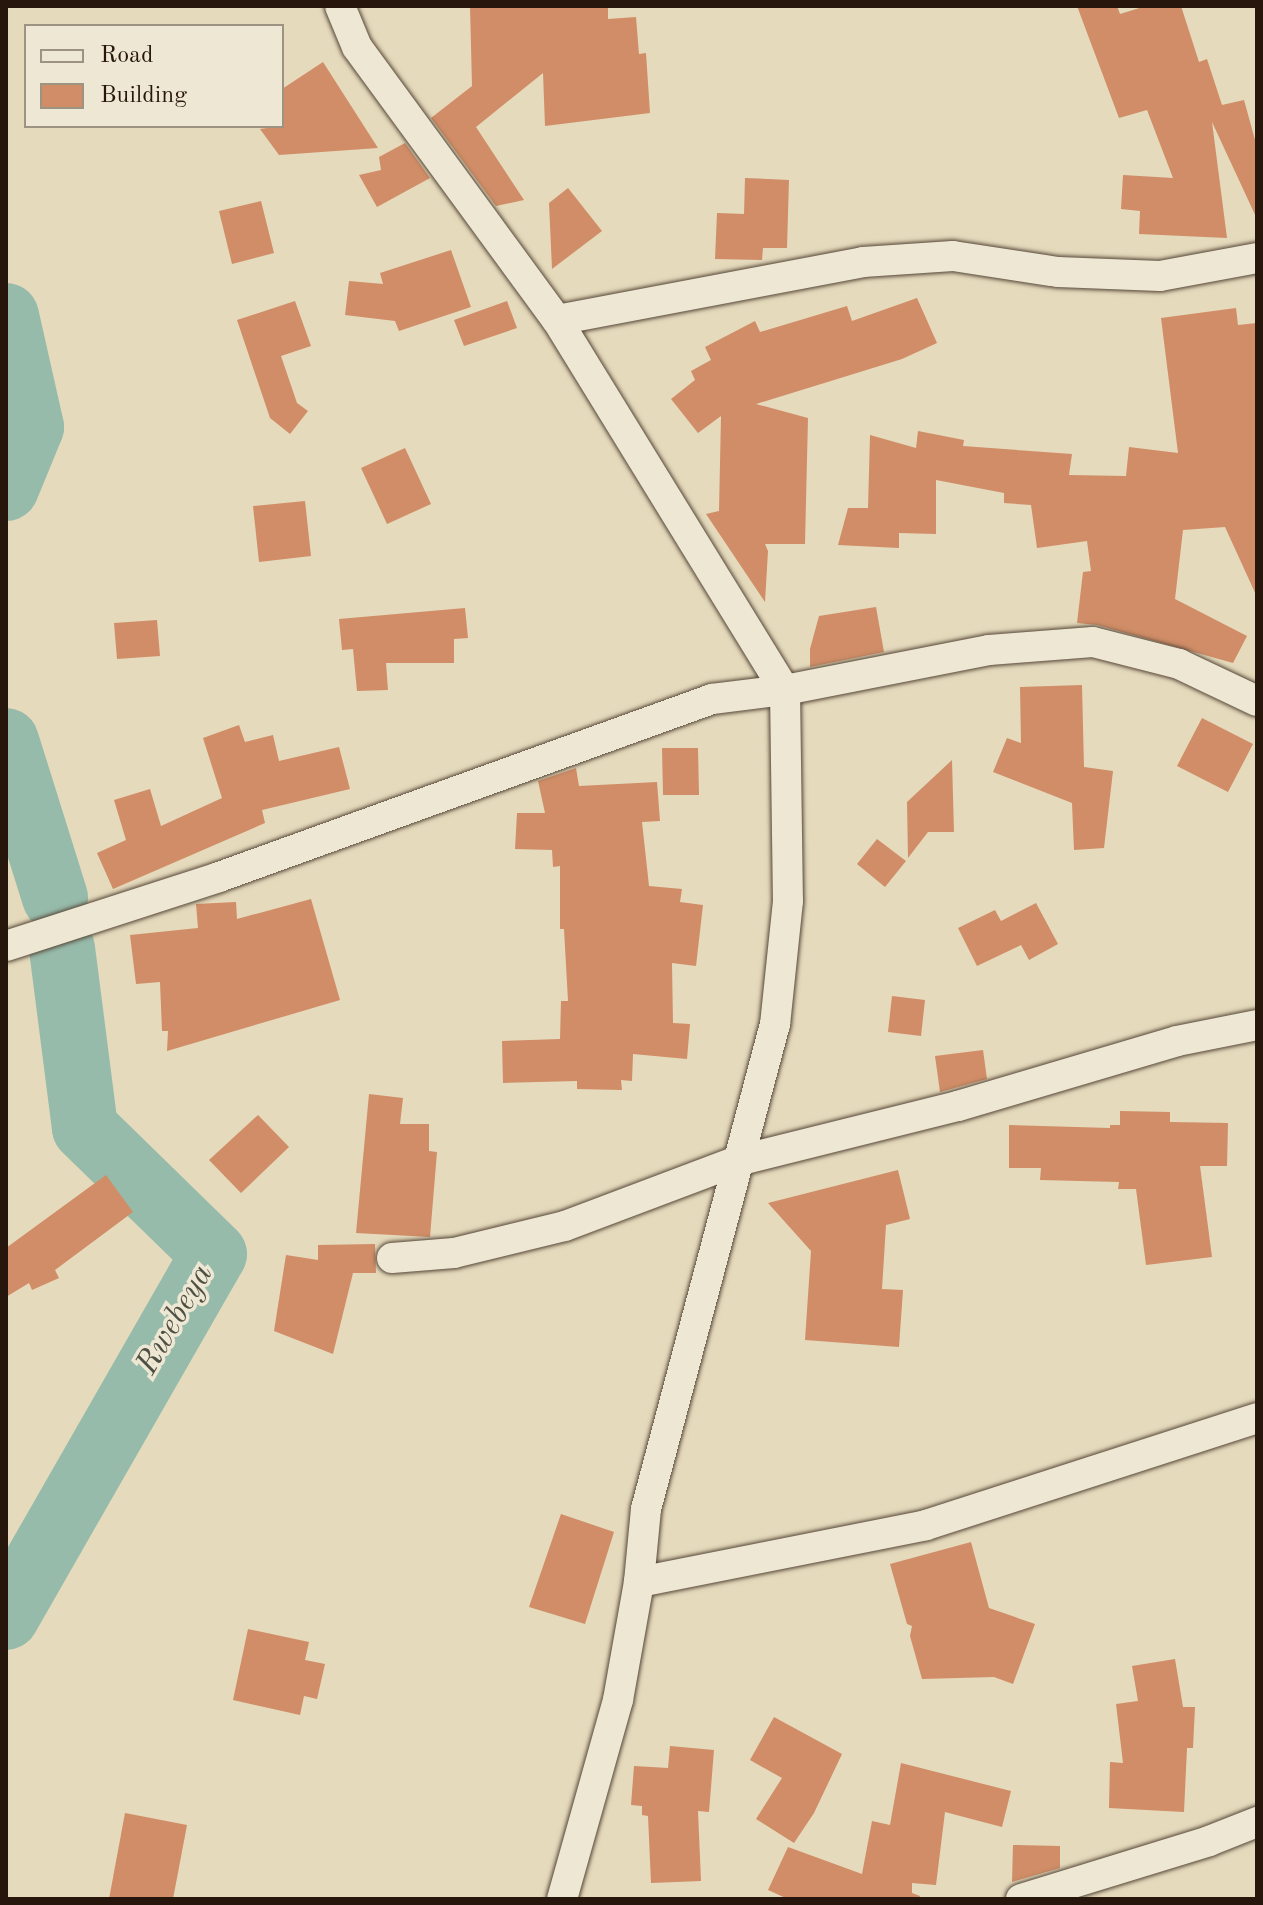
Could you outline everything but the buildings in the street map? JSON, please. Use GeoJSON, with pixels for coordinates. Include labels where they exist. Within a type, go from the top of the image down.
{"type":"FeatureCollection","features":[{"type":"Feature","properties":{"kind":"street"},"geometry":{"type":"LineString","coordinates":[[340,6],[357,47],[557,320],[785,690],[788,901],[775,1024],[646,1509],[639,1582],[618,1700],[562,1899]]}},
{"type":"Feature","properties":{"kind":"street"},"geometry":{"type":"LineString","coordinates":[[557,320],[863,262],[953,256],[1058,272],[1160,276],[1257,258]]}},
{"type":"Feature","properties":{"kind":"street"},"geometry":{"type":"LineString","coordinates":[[6,946],[219,877],[712,699],[785,690],[989,650],[1093,642],[1179,664],[1257,701]]}},
{"type":"Feature","properties":{"kind":"street"},"geometry":{"type":"LineString","coordinates":[[392,1258],[454,1253],[565,1226],[737,1161],[958,1106],[1177,1041],[1257,1025]]}},
{"type":"Feature","properties":{"kind":"street"},"geometry":{"type":"LineString","coordinates":[[639,1582],[926,1525],[1257,1418]]}},
{"type":"Feature","properties":{"kind":"street"},"geometry":{"type":"LineString","coordinates":[[1021,1899],[1209,1841],[1257,1822]]}},
{"type":"Feature","properties":{"kind":"waterway","name":"Rwebeya"},"geometry":{"type":"LineString","coordinates":[[6,316],[31,427],[6,488]]}},
{"type":"Feature","properties":{"kind":"waterway","name":"Rwebeya"},"geometry":{"type":"LineString","coordinates":[[6,741],[55,897]]}},
{"type":"Feature","properties":{"kind":"waterway","name":"Rwebeya"},"geometry":{"type":"LineString","coordinates":[[6,1617],[214,1254],[85,1128],[62,948]]}}]}
